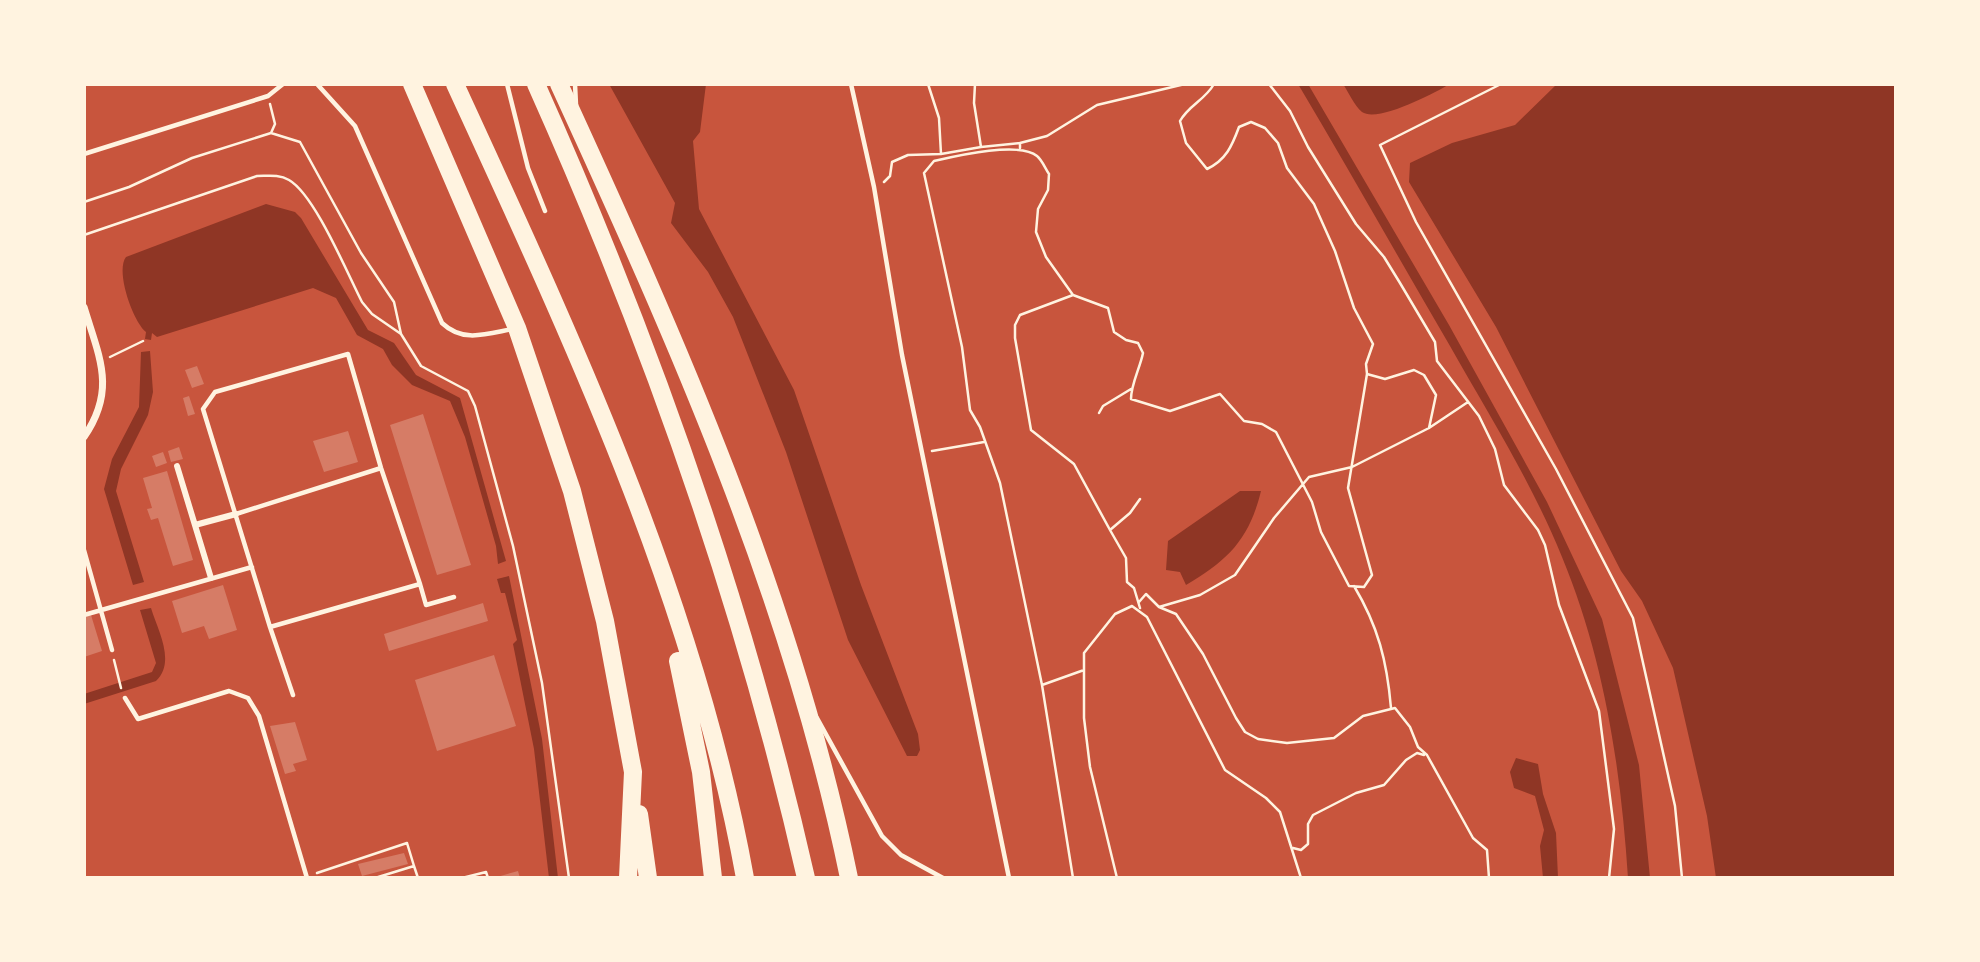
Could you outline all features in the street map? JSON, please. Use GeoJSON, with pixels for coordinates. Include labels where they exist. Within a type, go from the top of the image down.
{"type":"FeatureCollection","features":[{"type":"Feature","properties":{"kind":"highway"},"geometry":{"type":"LineString","coordinates":[[412,84],[517,328],[551,424],[605,621],[633,772],[648,878]]}},
{"type":"Feature","properties":{"kind":"highway"},"geometry":{"type":"LineString","coordinates":[[455,84],[598,399],[646,528],[710,725],[746,878]]}},
{"type":"Feature","properties":{"kind":"highway"},"geometry":{"type":"LineString","coordinates":[[536,84],[626,299],[681,450],[758,691],[806,878]]}},
{"type":"Feature","properties":{"kind":"highway"},"geometry":{"type":"LineString","coordinates":[[559,84],[630,235],[703,407],[759,554],[803,691],[849,878]]}},
{"type":"Feature","properties":{"kind":"highway"},"geometry":{"type":"LineString","coordinates":[[646,528],[686,691],[701,772],[713,878]]}},
{"type":"Feature","properties":{"kind":"highway"},"geometry":{"type":"LineString","coordinates":[[628,878],[633,772]]}},
{"type":"Feature","properties":{"kind":"street"},"geometry":{"type":"LineString","coordinates":[[84,307],[101,362],[105,385],[102,399],[84,437]]}},
{"type":"Feature","properties":{"kind":"street"},"geometry":{"type":"LineString","coordinates":[[177,466],[211,579]]}},
{"type":"Feature","properties":{"kind":"street"},"geometry":{"type":"LineString","coordinates":[[195,525],[236,514]]}},
{"type":"Feature","properties":{"kind":"lane"},"geometry":{"type":"LineString","coordinates":[[84,154],[268,96],[283,84]]}},
{"type":"Feature","properties":{"kind":"lane"},"geometry":{"type":"LineString","coordinates":[[317,84],[355,126],[442,323],[453,334],[469,337],[517,328]]}},
{"type":"Feature","properties":{"kind":"lane"},"geometry":{"type":"LineString","coordinates":[[507,84],[528,167],[545,211]]}},
{"type":"Feature","properties":{"kind":"lane"},"geometry":{"type":"LineString","coordinates":[[575,84],[578,124]]}},
{"type":"Feature","properties":{"kind":"lane"},"geometry":{"type":"LineString","coordinates":[[851,84],[874,187],[902,355],[1009,878]]}},
{"type":"Feature","properties":{"kind":"lane"},"geometry":{"type":"LineString","coordinates":[[293,695],[203,409],[215,392],[348,354],[381,468],[426,605],[454,597]]}},
{"type":"Feature","properties":{"kind":"lane"},"geometry":{"type":"LineString","coordinates":[[236,514],[381,468]]}},
{"type":"Feature","properties":{"kind":"lane"},"geometry":{"type":"LineString","coordinates":[[84,550],[112,650]]}},
{"type":"Feature","properties":{"kind":"lane"},"geometry":{"type":"LineString","coordinates":[[84,615],[252,567]]}},
{"type":"Feature","properties":{"kind":"lane"},"geometry":{"type":"LineString","coordinates":[[270,627],[420,584]]}},
{"type":"Feature","properties":{"kind":"lane"},"geometry":{"type":"LineString","coordinates":[[125,698],[138,719],[229,691],[248,698],[258,716],[307,877]]}},
{"type":"Feature","properties":{"kind":"lane"},"geometry":{"type":"LineString","coordinates":[[803,691],[882,835],[901,855],[943,878]]}},
{"type":"Feature","properties":{"kind":"path"},"geometry":{"type":"LineString","coordinates":[[928,84],[939,118],[941,154]]}},
{"type":"Feature","properties":{"kind":"path"},"geometry":{"type":"LineString","coordinates":[[975,84],[974,103],[981,147]]}},
{"type":"Feature","properties":{"kind":"path"},"geometry":{"type":"LineString","coordinates":[[1073,878],[1042,685],[1000,483],[970,410],[962,347],[924,173],[933,161],[1020,146],[1047,136],[1097,105],[1185,84]]}},
{"type":"Feature","properties":{"kind":"path"},"geometry":{"type":"LineString","coordinates":[[1130,389],[1130,399],[1170,411],[1220,394],[1244,421],[1262,424],[1276,432],[1303,484],[1342,576],[1349,586],[1364,587],[1372,576],[1348,488],[1367,374],[1366,364],[1373,344],[1354,308],[1314,204],[1287,168],[1278,143],[1265,128],[1251,122],[1238,127],[1232,146],[1221,163],[1207,169],[1186,143],[1180,121],[1186,110],[1208,96],[1214,84]]}},
{"type":"Feature","properties":{"kind":"path"},"geometry":{"type":"LineString","coordinates":[[1269,84],[1290,111],[1308,147],[1356,224],[1384,257],[1435,342],[1437,361],[1479,416],[1494,449],[1504,485],[1538,530],[1545,545],[1559,605],[1599,711],[1614,829],[1609,878]]}},
{"type":"Feature","properties":{"kind":"path"},"geometry":{"type":"LineString","coordinates":[[1501,84],[1380,145],[1416,222],[1549,458],[1633,618],[1675,806],[1682,878]]}},
{"type":"Feature","properties":{"kind":"path"},"geometry":{"type":"LineString","coordinates":[[268,96],[275,124],[271,133]]}},
{"type":"Feature","properties":{"kind":"path"},"geometry":{"type":"LineString","coordinates":[[84,202],[129,187],[191,158],[271,133],[300,142],[361,253],[394,302],[401,334],[421,366],[468,391],[475,406],[510,533],[542,682],[569,878]]}},
{"type":"Feature","properties":{"kind":"path"},"geometry":{"type":"LineString","coordinates":[[874,187],[889,179],[892,162],[908,155],[941,154],[981,147],[1020,146],[1036,155],[1049,174],[1048,190],[1038,209],[1036,232],[1046,257],[1073,295],[1108,308],[1114,332],[1126,341],[1138,343],[1143,353],[1137,379],[1130,389],[1102,406],[1099,413]]}},
{"type":"Feature","properties":{"kind":"path"},"geometry":{"type":"LineString","coordinates":[[84,235],[257,176],[275,175],[290,180],[308,198],[362,302],[372,314],[401,334]]}},
{"type":"Feature","properties":{"kind":"path"},"geometry":{"type":"LineString","coordinates":[[1073,295],[1020,316],[1016,325],[1015,338],[1031,430],[1074,464],[1126,558],[1127,582],[1134,588],[1140,611]]}},
{"type":"Feature","properties":{"kind":"path"},"geometry":{"type":"LineString","coordinates":[[101,362],[143,341]]}},
{"type":"Feature","properties":{"kind":"path"},"geometry":{"type":"LineString","coordinates":[[1367,374],[1385,379],[1414,370],[1424,376],[1436,395],[1429,428]]}},
{"type":"Feature","properties":{"kind":"path"},"geometry":{"type":"LineString","coordinates":[[1159,607],[1200,595],[1235,575],[1254,552],[1274,518],[1309,477],[1352,467],[1429,428],[1468,402]]}},
{"type":"Feature","properties":{"kind":"path"},"geometry":{"type":"LineString","coordinates":[[923,453],[984,442]]}},
{"type":"Feature","properties":{"kind":"path"},"geometry":{"type":"LineString","coordinates":[[1110,530],[1130,513],[1140,499]]}},
{"type":"Feature","properties":{"kind":"path"},"geometry":{"type":"LineString","coordinates":[[1354,586],[1373,618],[1386,669],[1391,708]]}},
{"type":"Feature","properties":{"kind":"path"},"geometry":{"type":"LineString","coordinates":[[1139,602],[1146,594],[1159,607],[1176,614],[1203,654],[1245,732],[1258,739],[1287,743],[1334,738],[1363,716],[1395,708],[1410,727],[1418,747],[1427,755],[1473,838],[1488,850],[1489,878]]}},
{"type":"Feature","properties":{"kind":"path"},"geometry":{"type":"LineString","coordinates":[[1117,878],[1090,766],[1084,718],[1084,653],[1115,614],[1132,606],[1140,611],[1157,637],[1199,725],[1225,770],[1266,798],[1280,812],[1301,878]]}},
{"type":"Feature","properties":{"kind":"path"},"geometry":{"type":"LineString","coordinates":[[112,650],[118,680]]}},
{"type":"Feature","properties":{"kind":"path"},"geometry":{"type":"LineString","coordinates":[[1042,685],[1084,670]]}},
{"type":"Feature","properties":{"kind":"path"},"geometry":{"type":"LineString","coordinates":[[1293,848],[1301,850],[1308,844],[1308,824],[1313,815],[1356,793],[1384,785],[1406,760],[1417,753],[1427,755]]}},
{"type":"Feature","properties":{"kind":"path"},"geometry":{"type":"LineString","coordinates":[[307,877],[407,843],[418,878]]}},
{"type":"Feature","properties":{"kind":"path"},"geometry":{"type":"LineString","coordinates":[[375,878],[414,866]]}},
{"type":"Feature","properties":{"kind":"path"},"geometry":{"type":"LineString","coordinates":[[462,878],[486,872],[488,878]]}},
{"type":"Feature","properties":{"kind":"shaded area"},"geometry":{"type":"Polygon","coordinates":[[[609,84],[706,84],[700,132],[693,141],[699,209],[794,390],[861,585],[918,734],[920,750],[917,756],[907,756],[848,640],[786,452],[733,317],[708,272],[671,223],[675,203],[609,84]]]}},
{"type":"Feature","properties":{"kind":"shaded area"},"geometry":{"type":"Polygon","coordinates":[[[1298,84],[1308,84],[1449,325],[1547,502],[1602,619],[1639,765],[1650,878],[1628,878],[1621,796],[1608,714],[1589,634],[1562,557],[1524,476],[1495,424],[1298,84]]]}},
{"type":"Feature","properties":{"kind":"shaded area"},"geometry":{"type":"Polygon","coordinates":[[[1343,84],[1450,84],[1406,106],[1380,114],[1370,114],[1359,109],[1343,84]]]}},
{"type":"Feature","properties":{"kind":"shaded area"},"geometry":{"type":"Polygon","coordinates":[[[1557,84],[1896,84],[1896,878],[1716,878],[1707,816],[1673,668],[1642,601],[1621,571],[1496,327],[1409,182],[1410,163],[1452,143],[1515,125],[1557,84]]]}},
{"type":"Feature","properties":{"kind":"shaded area"},"geometry":{"type":"Polygon","coordinates":[[[266,204],[295,212],[301,218],[368,330],[394,343],[416,375],[460,398],[506,561],[498,564],[496,546],[465,437],[450,401],[412,385],[392,365],[383,349],[357,335],[336,298],[313,288],[157,337],[152,333],[151,340],[145,339],[146,332],[131,308],[124,284],[123,264],[126,257],[266,204]]]}},
{"type":"Feature","properties":{"kind":"shaded area"},"geometry":{"type":"Polygon","coordinates":[[[150,351],[153,392],[148,415],[121,469],[116,491],[144,582],[133,585],[104,489],[112,459],[139,407],[141,352],[150,351]]]}},
{"type":"Feature","properties":{"kind":"shaded area"},"geometry":{"type":"Polygon","coordinates":[[[1240,491],[1261,491],[1243,536],[1214,567],[1186,585],[1180,572],[1166,570],[1168,541],[1240,491]]]}},
{"type":"Feature","properties":{"kind":"shaded area"},"geometry":{"type":"Polygon","coordinates":[[[509,576],[542,739],[558,878],[549,878],[534,749],[513,644],[517,640],[505,593],[501,593],[497,579],[509,576]]]}},
{"type":"Feature","properties":{"kind":"shaded area"},"geometry":{"type":"Polygon","coordinates":[[[151,608],[164,646],[165,665],[162,673],[156,681],[84,704],[84,694],[152,672],[156,663],[140,610],[151,608]]]}},
{"type":"Feature","properties":{"kind":"shaded area"},"geometry":{"type":"Polygon","coordinates":[[[1516,758],[1538,764],[1543,794],[1556,833],[1558,878],[1543,878],[1540,846],[1544,830],[1535,796],[1514,788],[1510,772],[1516,758]]]}},
{"type":"Feature","properties":{"kind":"building"},"geometry":{"type":"Polygon","coordinates":[[[197,366],[204,384],[192,388],[185,370],[197,366]]]}},
{"type":"Feature","properties":{"kind":"building"},"geometry":{"type":"Polygon","coordinates":[[[189,396],[195,414],[188,416],[183,398],[189,396]]]}},
{"type":"Feature","properties":{"kind":"building"},"geometry":{"type":"Polygon","coordinates":[[[423,414],[471,565],[437,575],[390,425],[423,414]]]}},
{"type":"Feature","properties":{"kind":"building"},"geometry":{"type":"Polygon","coordinates":[[[348,431],[358,462],[324,472],[313,441],[348,431]]]}},
{"type":"Feature","properties":{"kind":"building"},"geometry":{"type":"Polygon","coordinates":[[[179,447],[183,459],[171,462],[168,451],[179,447]]]}},
{"type":"Feature","properties":{"kind":"building"},"geometry":{"type":"Polygon","coordinates":[[[163,452],[167,463],[156,467],[152,456],[163,452]]]}},
{"type":"Feature","properties":{"kind":"building"},"geometry":{"type":"Polygon","coordinates":[[[167,471],[193,560],[173,566],[158,518],[151,520],[147,509],[152,508],[143,478],[167,471]]]}},
{"type":"Feature","properties":{"kind":"building"},"geometry":{"type":"Polygon","coordinates":[[[223,585],[237,630],[209,639],[204,626],[182,633],[172,601],[223,585]]]}},
{"type":"Feature","properties":{"kind":"building"},"geometry":{"type":"Polygon","coordinates":[[[483,603],[488,621],[389,651],[384,634],[483,603]]]}},
{"type":"Feature","properties":{"kind":"building"},"geometry":{"type":"Polygon","coordinates":[[[91,615],[102,651],[84,657],[84,617],[91,615]]]}},
{"type":"Feature","properties":{"kind":"building"},"geometry":{"type":"Polygon","coordinates":[[[494,655],[516,726],[437,751],[415,680],[494,655]]]}},
{"type":"Feature","properties":{"kind":"building"},"geometry":{"type":"Polygon","coordinates":[[[295,722],[307,760],[293,764],[296,771],[285,774],[270,726],[295,722]]]}},
{"type":"Feature","properties":{"kind":"building"},"geometry":{"type":"Polygon","coordinates":[[[404,853],[408,864],[362,876],[358,864],[404,853]]]}},
{"type":"Feature","properties":{"kind":"building"},"geometry":{"type":"Polygon","coordinates":[[[518,871],[520,878],[497,878],[497,877],[518,871]]]}}]}
